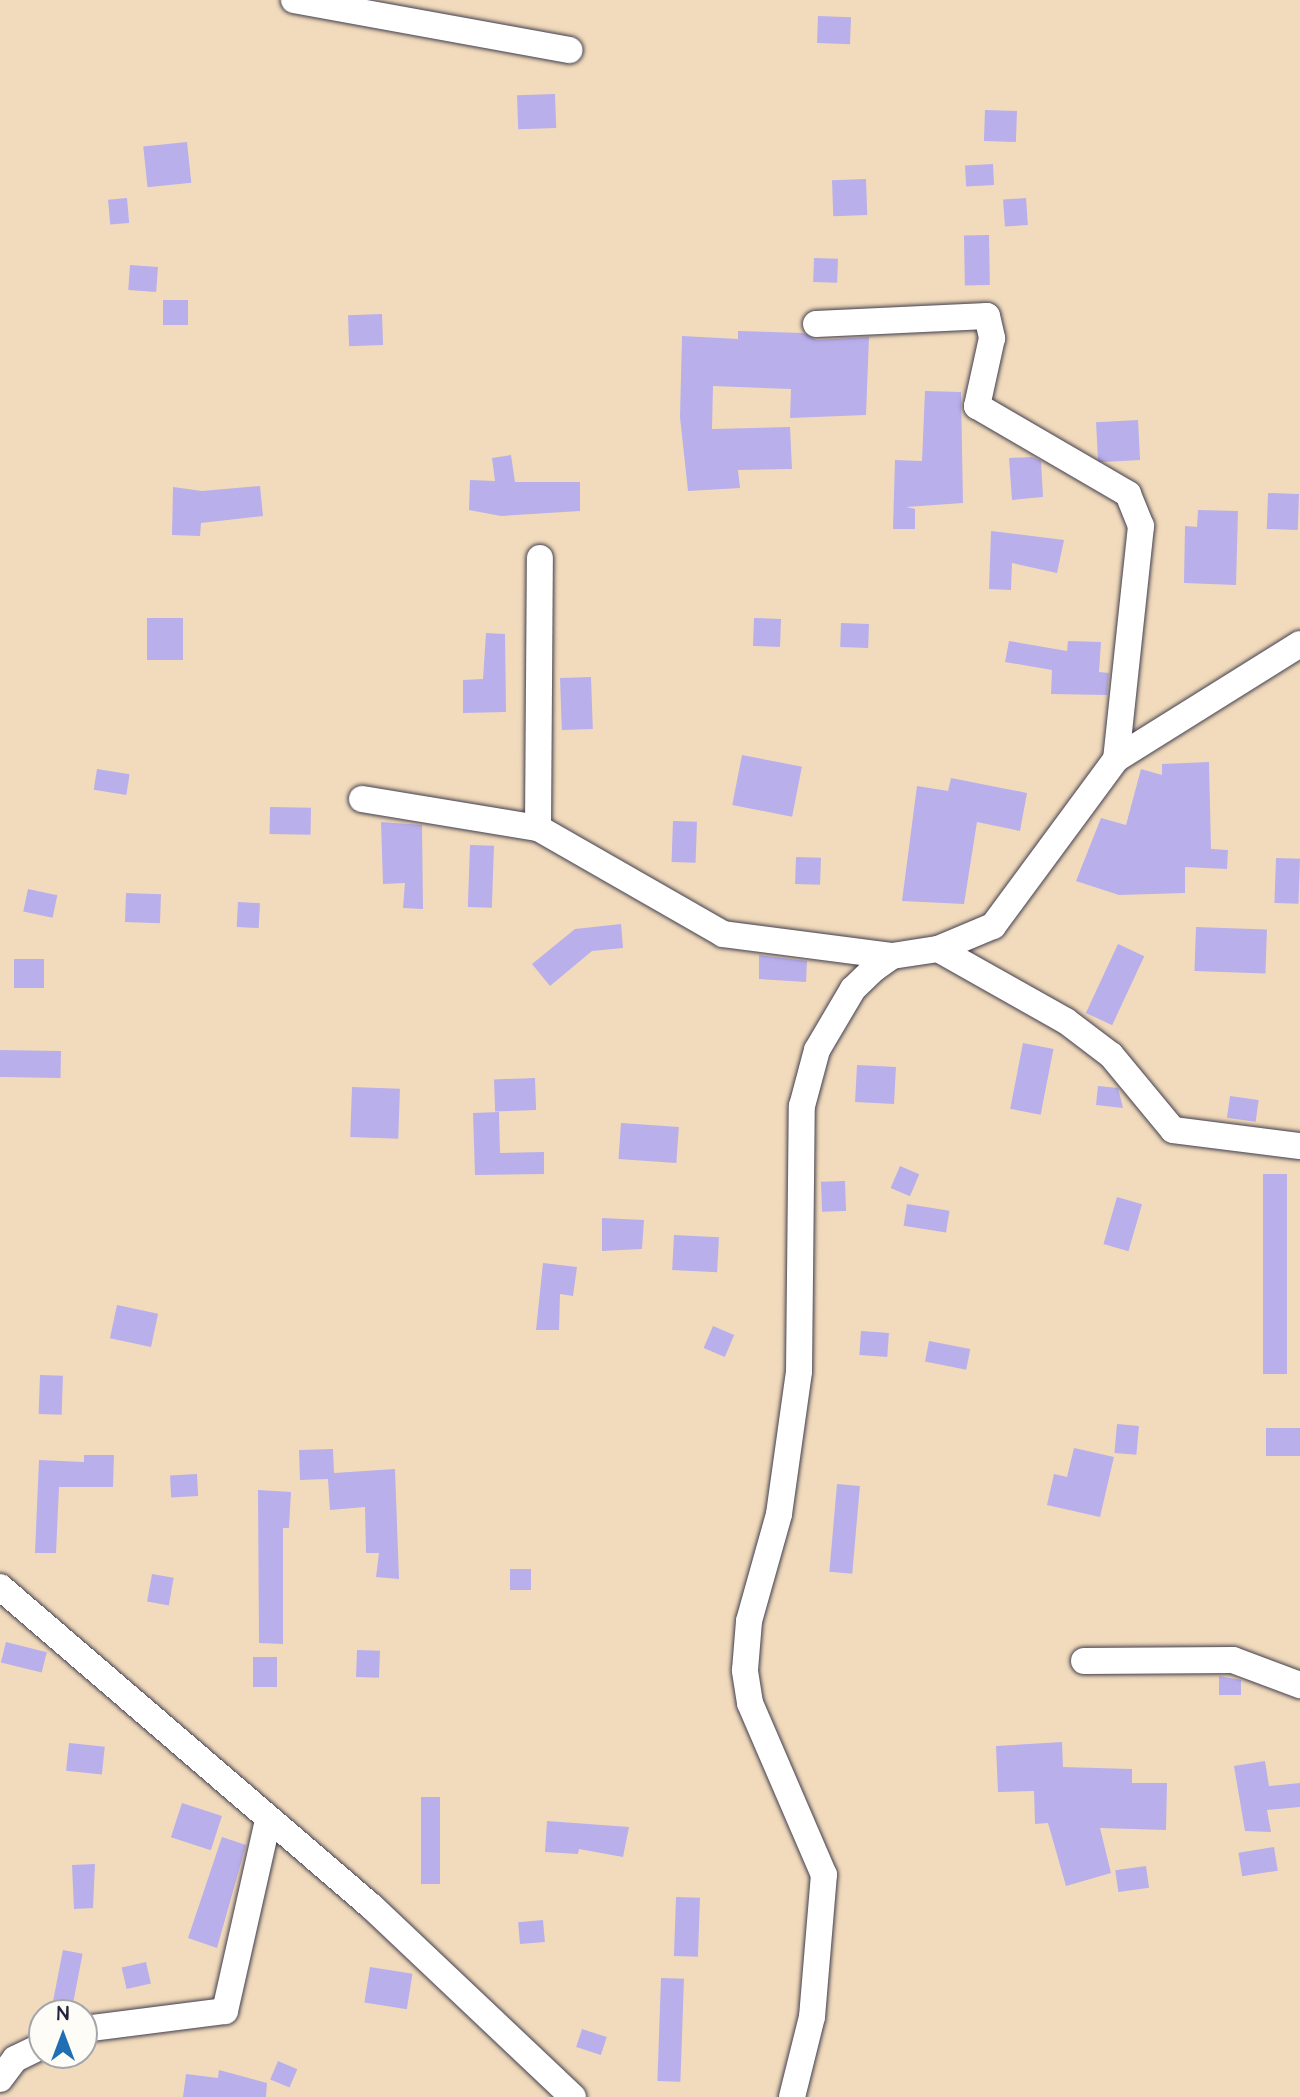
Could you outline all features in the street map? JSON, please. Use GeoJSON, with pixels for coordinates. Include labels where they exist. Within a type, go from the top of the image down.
{"type":"FeatureCollection","features":[{"type":"Feature","properties":{"kind":"street"},"geometry":{"type":"LineString","coordinates":[[295,0],[570,50]]}},
{"type":"Feature","properties":{"kind":"street"},"geometry":{"type":"LineString","coordinates":[[816,324],[987,316],[992,338],[977,406],[1128,494],[1141,526],[1116,759]]}},
{"type":"Feature","properties":{"kind":"street"},"geometry":{"type":"LineString","coordinates":[[538,828],[540,558]]}},
{"type":"Feature","properties":{"kind":"street"},"geometry":{"type":"LineString","coordinates":[[362,799],[538,828],[723,934],[892,956],[938,949],[974,936],[1009,909],[1116,759],[1300,644]]}},
{"type":"Feature","properties":{"kind":"street"},"geometry":{"type":"LineString","coordinates":[[938,949],[1010,986],[1102,1048],[1173,1130],[1300,1146]]}},
{"type":"Feature","properties":{"kind":"street"},"geometry":{"type":"LineString","coordinates":[[792,2097],[812,2017],[824,1875],[750,1703],[745,1670],[749,1621],[779,1514],[799,1371],[807,1079],[830,1021],[853,989],[892,956]]}},
{"type":"Feature","properties":{"kind":"street"},"geometry":{"type":"LineString","coordinates":[[0,1587],[371,1906],[573,2097]]}},
{"type":"Feature","properties":{"kind":"street"},"geometry":{"type":"LineString","coordinates":[[1084,1661],[1233,1660],[1300,1685]]}},
{"type":"Feature","properties":{"kind":"street"},"geometry":{"type":"LineString","coordinates":[[98,2027],[225,2011],[268,1820]]}},
{"type":"Feature","properties":{"kind":"street"},"geometry":{"type":"LineString","coordinates":[[0,2079],[15,2059],[28,2053]]}},
{"type":"Feature","properties":{"kind":"building"},"geometry":{"type":"Polygon","coordinates":[[[818,16],[851,17],[850,44],[817,43],[818,16]]]}},
{"type":"Feature","properties":{"kind":"building"},"geometry":{"type":"Polygon","coordinates":[[[555,94],[556,128],[518,129],[517,95],[555,94]]]}},
{"type":"Feature","properties":{"kind":"building"},"geometry":{"type":"Polygon","coordinates":[[[985,110],[1017,111],[1016,142],[984,141],[985,110]]]}},
{"type":"Feature","properties":{"kind":"building"},"geometry":{"type":"Polygon","coordinates":[[[187,142],[191,183],[148,187],[143,147],[187,142]]]}},
{"type":"Feature","properties":{"kind":"building"},"geometry":{"type":"Polygon","coordinates":[[[993,164],[994,185],[966,186],[965,165],[993,164]]]}},
{"type":"Feature","properties":{"kind":"building"},"geometry":{"type":"Polygon","coordinates":[[[866,179],[867,215],[833,216],[832,180],[866,179]]]}},
{"type":"Feature","properties":{"kind":"building"},"geometry":{"type":"Polygon","coordinates":[[[127,198],[129,223],[110,225],[108,200],[127,198]]]}},
{"type":"Feature","properties":{"kind":"building"},"geometry":{"type":"Polygon","coordinates":[[[1026,198],[1028,225],[1005,227],[1003,200],[1026,198]]]}},
{"type":"Feature","properties":{"kind":"building"},"geometry":{"type":"Polygon","coordinates":[[[964,235],[989,235],[990,285],[965,285],[964,235]]]}},
{"type":"Feature","properties":{"kind":"building"},"geometry":{"type":"Polygon","coordinates":[[[814,258],[838,259],[837,283],[813,282],[814,258]]]}},
{"type":"Feature","properties":{"kind":"building"},"geometry":{"type":"Polygon","coordinates":[[[130,265],[158,267],[156,292],[128,290],[130,265]]]}},
{"type":"Feature","properties":{"kind":"building"},"geometry":{"type":"Polygon","coordinates":[[[163,300],[188,300],[188,325],[163,325],[163,300]]]}},
{"type":"Feature","properties":{"kind":"building"},"geometry":{"type":"Polygon","coordinates":[[[382,314],[383,345],[349,346],[348,315],[382,314]]]}},
{"type":"Feature","properties":{"kind":"building"},"geometry":{"type":"Polygon","coordinates":[[[738,331],[803,333],[817,340],[869,337],[866,415],[790,418],[791,389],[713,386],[712,429],[790,427],[792,469],[738,470],[740,488],[688,491],[680,417],[682,336],[738,339],[738,331]]]}},
{"type":"Feature","properties":{"kind":"building"},"geometry":{"type":"Polygon","coordinates":[[[925,391],[961,392],[963,503],[906,507],[915,509],[915,529],[893,529],[895,460],[922,461],[925,391]]]}},
{"type":"Feature","properties":{"kind":"building"},"geometry":{"type":"Polygon","coordinates":[[[1138,420],[1140,460],[1098,462],[1096,422],[1138,420]]]}},
{"type":"Feature","properties":{"kind":"building"},"geometry":{"type":"Polygon","coordinates":[[[511,455],[515,482],[580,482],[580,511],[501,516],[469,510],[470,480],[495,481],[492,458],[511,455]]]}},
{"type":"Feature","properties":{"kind":"building"},"geometry":{"type":"Polygon","coordinates":[[[1032,457],[1041,461],[1043,497],[1012,500],[1009,458],[1032,457]]]}},
{"type":"Feature","properties":{"kind":"building"},"geometry":{"type":"Polygon","coordinates":[[[260,486],[263,516],[201,523],[200,536],[172,535],[173,487],[202,491],[260,486]]]}},
{"type":"Feature","properties":{"kind":"building"},"geometry":{"type":"Polygon","coordinates":[[[1268,493],[1299,494],[1298,530],[1267,529],[1268,493]]]}},
{"type":"Feature","properties":{"kind":"building"},"geometry":{"type":"Polygon","coordinates":[[[1198,510],[1238,511],[1236,585],[1184,583],[1185,526],[1197,527],[1198,510]]]}},
{"type":"Feature","properties":{"kind":"building"},"geometry":{"type":"Polygon","coordinates":[[[991,531],[1064,540],[1057,573],[1012,563],[1011,590],[989,589],[991,531]]]}},
{"type":"Feature","properties":{"kind":"building"},"geometry":{"type":"Polygon","coordinates":[[[147,618],[183,618],[183,660],[147,660],[147,618]]]}},
{"type":"Feature","properties":{"kind":"building"},"geometry":{"type":"Polygon","coordinates":[[[754,618],[781,619],[780,647],[753,646],[754,618]]]}},
{"type":"Feature","properties":{"kind":"building"},"geometry":{"type":"Polygon","coordinates":[[[841,623],[869,624],[868,648],[840,647],[841,623]]]}},
{"type":"Feature","properties":{"kind":"building"},"geometry":{"type":"Polygon","coordinates":[[[486,633],[505,634],[506,712],[463,713],[463,680],[483,679],[486,633]]]}},
{"type":"Feature","properties":{"kind":"building"},"geometry":{"type":"Polygon","coordinates":[[[1009,641],[1067,651],[1068,641],[1101,642],[1099,672],[1109,673],[1107,695],[1051,694],[1052,670],[1005,662],[1009,641]]]}},
{"type":"Feature","properties":{"kind":"building"},"geometry":{"type":"Polygon","coordinates":[[[591,677],[593,729],[562,730],[560,678],[591,677]]]}},
{"type":"Feature","properties":{"kind":"building"},"geometry":{"type":"Polygon","coordinates":[[[742,755],[802,767],[792,817],[732,805],[742,755]]]}},
{"type":"Feature","properties":{"kind":"building"},"geometry":{"type":"Polygon","coordinates":[[[1209,762],[1211,849],[1228,850],[1227,869],[1185,867],[1185,893],[1119,895],[1076,881],[1101,818],[1126,825],[1141,769],[1162,775],[1162,764],[1209,762]]]}},
{"type":"Feature","properties":{"kind":"building"},"geometry":{"type":"Polygon","coordinates":[[[97,769],[130,774],[126,795],[94,790],[97,769]]]}},
{"type":"Feature","properties":{"kind":"building"},"geometry":{"type":"Polygon","coordinates":[[[951,778],[1027,793],[1020,831],[977,822],[964,904],[902,901],[917,786],[948,791],[951,778]]]}},
{"type":"Feature","properties":{"kind":"building"},"geometry":{"type":"Polygon","coordinates":[[[270,807],[311,808],[311,835],[270,834],[270,807]]]}},
{"type":"Feature","properties":{"kind":"building"},"geometry":{"type":"Polygon","coordinates":[[[673,821],[697,822],[696,863],[672,862],[673,821]]]}},
{"type":"Feature","properties":{"kind":"building"},"geometry":{"type":"Polygon","coordinates":[[[381,822],[422,825],[423,909],[403,908],[405,883],[383,884],[381,822]]]}},
{"type":"Feature","properties":{"kind":"building"},"geometry":{"type":"Polygon","coordinates":[[[470,845],[494,846],[492,908],[468,907],[470,845]]]}},
{"type":"Feature","properties":{"kind":"building"},"geometry":{"type":"Polygon","coordinates":[[[796,857],[821,858],[820,885],[795,884],[796,857]]]}},
{"type":"Feature","properties":{"kind":"building"},"geometry":{"type":"Polygon","coordinates":[[[1276,858],[1300,859],[1298,904],[1274,903],[1276,858]]]}},
{"type":"Feature","properties":{"kind":"building"},"geometry":{"type":"Polygon","coordinates":[[[28,889],[57,895],[53,918],[23,911],[28,889]]]}},
{"type":"Feature","properties":{"kind":"building"},"geometry":{"type":"Polygon","coordinates":[[[126,893],[161,894],[160,923],[125,922],[126,893]]]}},
{"type":"Feature","properties":{"kind":"building"},"geometry":{"type":"Polygon","coordinates":[[[238,902],[260,903],[259,928],[237,927],[238,902]]]}},
{"type":"Feature","properties":{"kind":"building"},"geometry":{"type":"Polygon","coordinates":[[[621,924],[623,948],[592,951],[550,986],[532,964],[575,929],[621,924]]]}},
{"type":"Feature","properties":{"kind":"building"},"geometry":{"type":"Polygon","coordinates":[[[1196,927],[1267,929],[1265,973],[1194,971],[1196,927]]]}},
{"type":"Feature","properties":{"kind":"building"},"geometry":{"type":"Polygon","coordinates":[[[1118,944],[1144,956],[1112,1025],[1086,1013],[1118,944]]]}},
{"type":"Feature","properties":{"kind":"building"},"geometry":{"type":"Polygon","coordinates":[[[759,955],[807,961],[806,982],[759,979],[759,955]]]}},
{"type":"Feature","properties":{"kind":"building"},"geometry":{"type":"Polygon","coordinates":[[[14,959],[44,959],[44,988],[14,988],[14,959]]]}},
{"type":"Feature","properties":{"kind":"building"},"geometry":{"type":"Polygon","coordinates":[[[1023,1043],[1053,1049],[1041,1115],[1010,1109],[1023,1043]]]}},
{"type":"Feature","properties":{"kind":"building"},"geometry":{"type":"Polygon","coordinates":[[[0,1050],[61,1051],[61,1078],[0,1077],[0,1050]]]}},
{"type":"Feature","properties":{"kind":"building"},"geometry":{"type":"Polygon","coordinates":[[[857,1065],[896,1067],[894,1104],[855,1102],[857,1065]]]}},
{"type":"Feature","properties":{"kind":"building"},"geometry":{"type":"Polygon","coordinates":[[[535,1078],[536,1110],[495,1111],[494,1079],[535,1078]]]}},
{"type":"Feature","properties":{"kind":"building"},"geometry":{"type":"Polygon","coordinates":[[[1098,1086],[1118,1088],[1123,1108],[1096,1105],[1098,1086]]]}},
{"type":"Feature","properties":{"kind":"building"},"geometry":{"type":"Polygon","coordinates":[[[352,1087],[400,1089],[398,1139],[350,1137],[352,1087]]]}},
{"type":"Feature","properties":{"kind":"building"},"geometry":{"type":"Polygon","coordinates":[[[1230,1096],[1259,1100],[1256,1122],[1227,1118],[1230,1096]]]}},
{"type":"Feature","properties":{"kind":"building"},"geometry":{"type":"Polygon","coordinates":[[[499,1112],[500,1153],[544,1152],[544,1174],[475,1175],[473,1113],[499,1112]]]}},
{"type":"Feature","properties":{"kind":"building"},"geometry":{"type":"Polygon","coordinates":[[[621,1123],[679,1127],[676,1163],[618,1159],[621,1123]]]}},
{"type":"Feature","properties":{"kind":"building"},"geometry":{"type":"Polygon","coordinates":[[[900,1166],[919,1174],[910,1196],[891,1188],[900,1166]]]}},
{"type":"Feature","properties":{"kind":"building"},"geometry":{"type":"Polygon","coordinates":[[[1263,1174],[1287,1174],[1287,1374],[1263,1374],[1263,1174]]]}},
{"type":"Feature","properties":{"kind":"building"},"geometry":{"type":"Polygon","coordinates":[[[845,1181],[846,1211],[822,1212],[821,1182],[845,1181]]]}},
{"type":"Feature","properties":{"kind":"building"},"geometry":{"type":"Polygon","coordinates":[[[1117,1197],[1142,1204],[1128,1251],[1103,1244],[1117,1197]]]}},
{"type":"Feature","properties":{"kind":"building"},"geometry":{"type":"Polygon","coordinates":[[[907,1204],[949,1211],[946,1232],[904,1226],[907,1204]]]}},
{"type":"Feature","properties":{"kind":"building"},"geometry":{"type":"Polygon","coordinates":[[[602,1218],[644,1220],[642,1249],[602,1251],[602,1218]]]}},
{"type":"Feature","properties":{"kind":"building"},"geometry":{"type":"Polygon","coordinates":[[[674,1235],[719,1237],[717,1272],[672,1270],[674,1235]]]}},
{"type":"Feature","properties":{"kind":"building"},"geometry":{"type":"Polygon","coordinates":[[[543,1263],[577,1267],[573,1296],[560,1294],[559,1330],[536,1330],[543,1263]]]}},
{"type":"Feature","properties":{"kind":"building"},"geometry":{"type":"Polygon","coordinates":[[[117,1305],[158,1314],[151,1347],[110,1338],[117,1305]]]}},
{"type":"Feature","properties":{"kind":"building"},"geometry":{"type":"Polygon","coordinates":[[[713,1326],[734,1335],[725,1357],[704,1348],[713,1326]]]}},
{"type":"Feature","properties":{"kind":"building"},"geometry":{"type":"Polygon","coordinates":[[[861,1331],[889,1333],[887,1357],[859,1355],[861,1331]]]}},
{"type":"Feature","properties":{"kind":"building"},"geometry":{"type":"Polygon","coordinates":[[[929,1341],[970,1349],[966,1370],[925,1362],[929,1341]]]}},
{"type":"Feature","properties":{"kind":"building"},"geometry":{"type":"Polygon","coordinates":[[[40,1375],[63,1376],[62,1415],[39,1414],[40,1375]]]}},
{"type":"Feature","properties":{"kind":"building"},"geometry":{"type":"Polygon","coordinates":[[[1117,1424],[1139,1426],[1136,1455],[1114,1453],[1117,1424]]]}},
{"type":"Feature","properties":{"kind":"building"},"geometry":{"type":"Polygon","coordinates":[[[1266,1428],[1300,1428],[1300,1456],[1266,1456],[1266,1428]]]}},
{"type":"Feature","properties":{"kind":"building"},"geometry":{"type":"Polygon","coordinates":[[[1074,1448],[1114,1457],[1100,1517],[1047,1505],[1054,1474],[1067,1477],[1074,1448]]]}},
{"type":"Feature","properties":{"kind":"building"},"geometry":{"type":"Polygon","coordinates":[[[333,1449],[334,1473],[395,1469],[399,1579],[376,1577],[379,1553],[366,1553],[365,1507],[330,1510],[328,1479],[300,1480],[299,1450],[333,1449]]]}},
{"type":"Feature","properties":{"kind":"building"},"geometry":{"type":"Polygon","coordinates":[[[84,1455],[114,1455],[113,1487],[59,1487],[56,1553],[35,1553],[39,1460],[84,1462],[84,1455]]]}},
{"type":"Feature","properties":{"kind":"building"},"geometry":{"type":"Polygon","coordinates":[[[197,1474],[198,1496],[171,1497],[170,1475],[197,1474]]]}},
{"type":"Feature","properties":{"kind":"building"},"geometry":{"type":"Polygon","coordinates":[[[837,1484],[860,1486],[852,1574],[829,1572],[837,1484]]]}},
{"type":"Feature","properties":{"kind":"building"},"geometry":{"type":"Polygon","coordinates":[[[258,1490],[291,1492],[289,1528],[283,1528],[283,1644],[259,1643],[258,1490]]]}},
{"type":"Feature","properties":{"kind":"building"},"geometry":{"type":"Polygon","coordinates":[[[510,1569],[531,1569],[531,1590],[510,1590],[510,1569]]]}},
{"type":"Feature","properties":{"kind":"building"},"geometry":{"type":"Polygon","coordinates":[[[152,1574],[174,1578],[169,1605],[147,1602],[152,1574]]]}},
{"type":"Feature","properties":{"kind":"building"},"geometry":{"type":"Polygon","coordinates":[[[6,1642],[47,1652],[42,1673],[1,1662],[6,1642]]]}},
{"type":"Feature","properties":{"kind":"building"},"geometry":{"type":"Polygon","coordinates":[[[357,1650],[380,1651],[379,1678],[356,1677],[357,1650]]]}},
{"type":"Feature","properties":{"kind":"building"},"geometry":{"type":"Polygon","coordinates":[[[253,1657],[277,1657],[277,1687],[253,1687],[253,1657]]]}},
{"type":"Feature","properties":{"kind":"building"},"geometry":{"type":"Polygon","coordinates":[[[1219,1676],[1241,1680],[1241,1695],[1219,1695],[1219,1676]]]}},
{"type":"Feature","properties":{"kind":"building"},"geometry":{"type":"Polygon","coordinates":[[[1062,1742],[1063,1767],[1132,1769],[1132,1783],[1167,1783],[1166,1830],[1100,1828],[1111,1873],[1066,1886],[1048,1823],[1035,1824],[1034,1791],[998,1792],[996,1746],[1062,1742]]]}},
{"type":"Feature","properties":{"kind":"building"},"geometry":{"type":"Polygon","coordinates":[[[69,1743],[105,1747],[102,1775],[66,1771],[69,1743]]]}},
{"type":"Feature","properties":{"kind":"building"},"geometry":{"type":"Polygon","coordinates":[[[1265,1761],[1269,1786],[1300,1783],[1300,1807],[1267,1810],[1271,1832],[1245,1831],[1234,1766],[1265,1761]]]}},
{"type":"Feature","properties":{"kind":"building"},"geometry":{"type":"Polygon","coordinates":[[[421,1797],[440,1797],[440,1884],[421,1884],[421,1797]]]}},
{"type":"Feature","properties":{"kind":"building"},"geometry":{"type":"Polygon","coordinates":[[[182,1803],[222,1816],[211,1850],[171,1837],[182,1803]]]}},
{"type":"Feature","properties":{"kind":"building"},"geometry":{"type":"Polygon","coordinates":[[[547,1821],[629,1827],[623,1857],[579,1849],[578,1854],[545,1852],[547,1821]]]}},
{"type":"Feature","properties":{"kind":"building"},"geometry":{"type":"Polygon","coordinates":[[[222,1837],[246,1845],[217,1948],[188,1938],[222,1837]]]}},
{"type":"Feature","properties":{"kind":"building"},"geometry":{"type":"Polygon","coordinates":[[[1274,1847],[1278,1871],[1242,1876],[1238,1853],[1274,1847]]]}},
{"type":"Feature","properties":{"kind":"building"},"geometry":{"type":"Polygon","coordinates":[[[95,1864],[93,1908],[74,1909],[72,1865],[95,1864]]]}},
{"type":"Feature","properties":{"kind":"building"},"geometry":{"type":"Polygon","coordinates":[[[1146,1866],[1149,1888],[1118,1892],[1115,1870],[1146,1866]]]}},
{"type":"Feature","properties":{"kind":"building"},"geometry":{"type":"Polygon","coordinates":[[[676,1897],[700,1898],[698,1957],[674,1956],[676,1897]]]}},
{"type":"Feature","properties":{"kind":"building"},"geometry":{"type":"Polygon","coordinates":[[[543,1920],[545,1942],[520,1944],[518,1922],[543,1920]]]}},
{"type":"Feature","properties":{"kind":"building"},"geometry":{"type":"Polygon","coordinates":[[[63,1950],[83,1954],[74,1999],[53,1999],[63,1950]]]}},
{"type":"Feature","properties":{"kind":"building"},"geometry":{"type":"Polygon","coordinates":[[[146,1962],[151,1983],[127,1989],[122,1968],[146,1962]]]}},
{"type":"Feature","properties":{"kind":"building"},"geometry":{"type":"Polygon","coordinates":[[[370,1967],[412,1974],[407,2009],[364,2003],[370,1967]]]}},
{"type":"Feature","properties":{"kind":"building"},"geometry":{"type":"Polygon","coordinates":[[[661,1978],[684,1979],[680,2082],[657,2081],[661,1978]]]}},
{"type":"Feature","properties":{"kind":"building"},"geometry":{"type":"Polygon","coordinates":[[[582,2029],[607,2037],[601,2055],[576,2047],[582,2029]]]}},
{"type":"Feature","properties":{"kind":"building"},"geometry":{"type":"Polygon","coordinates":[[[278,2061],[297,2069],[290,2088],[270,2079],[278,2061]]]}},
{"type":"Feature","properties":{"kind":"building"},"geometry":{"type":"Polygon","coordinates":[[[219,2070],[267,2083],[266,2097],[183,2097],[186,2074],[218,2078],[219,2070]]]}}]}
